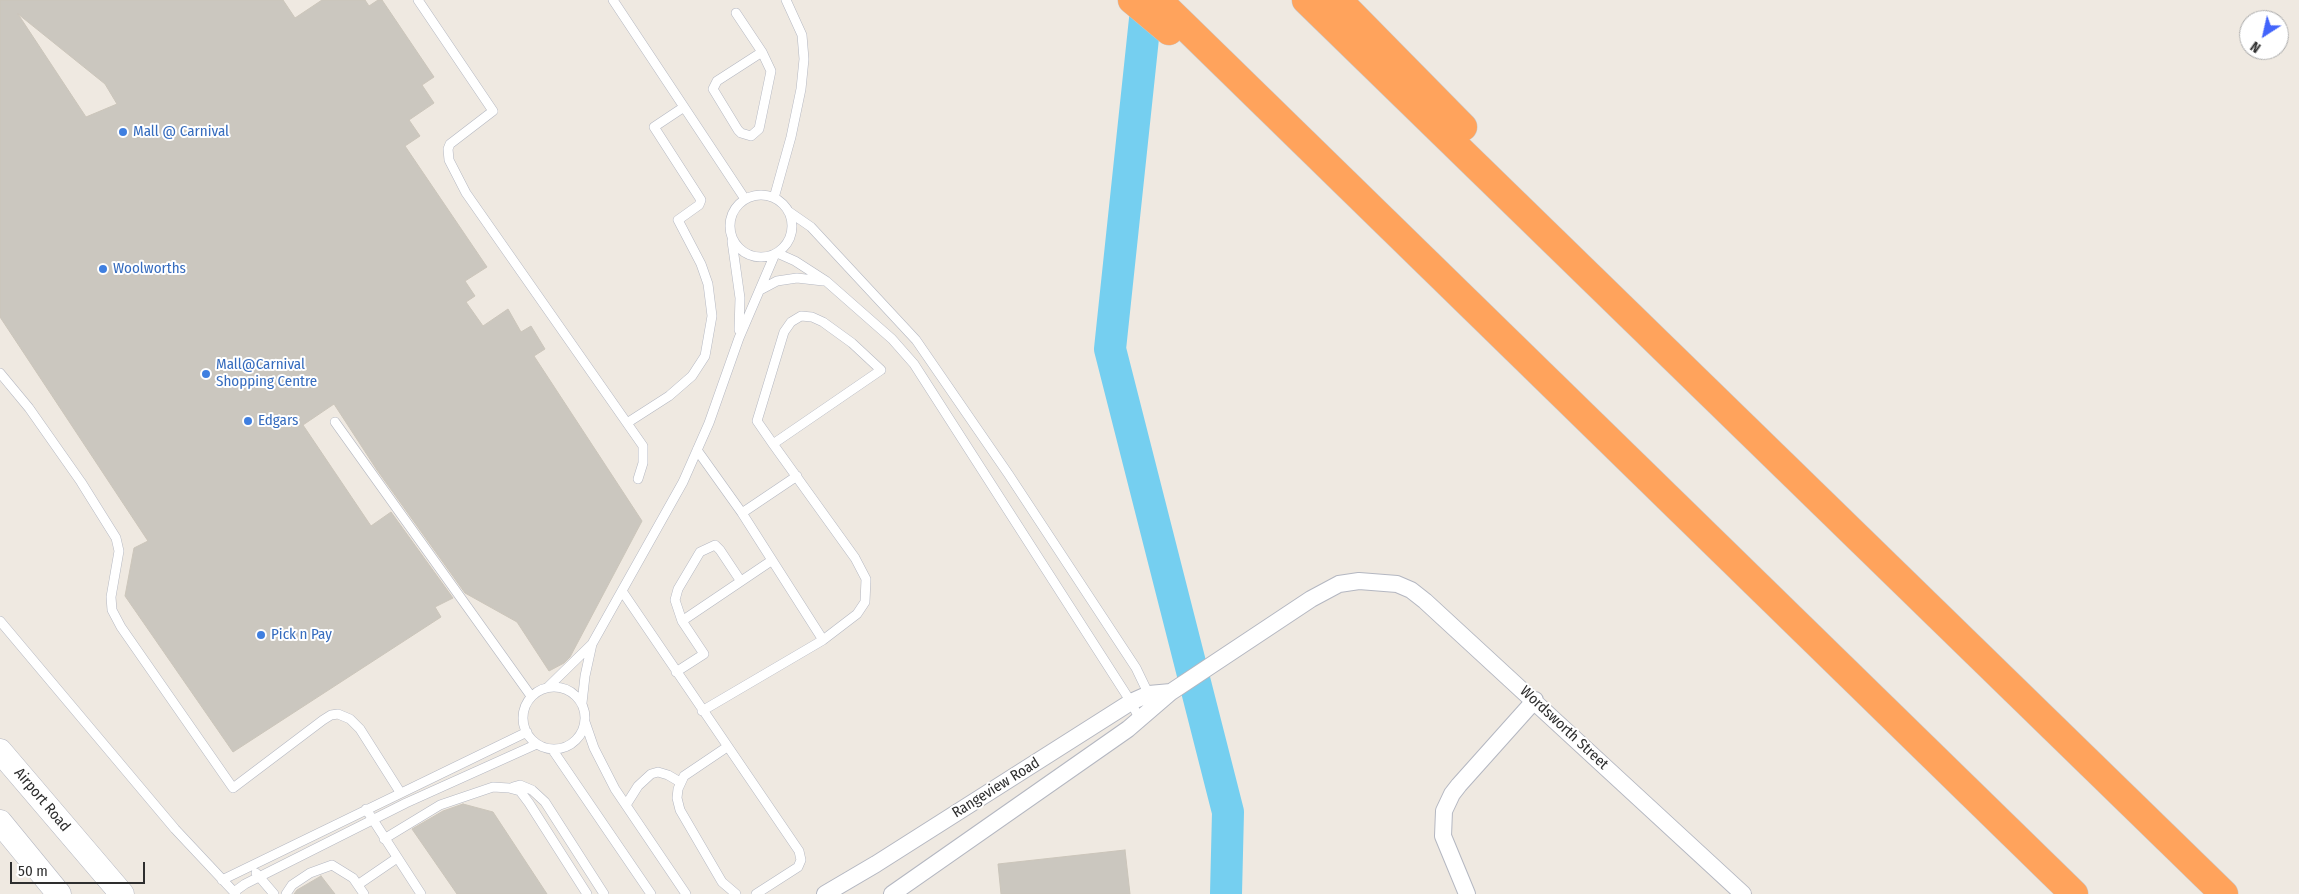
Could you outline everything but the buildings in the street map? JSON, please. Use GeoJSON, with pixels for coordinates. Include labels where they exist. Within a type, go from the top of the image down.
{"type":"FeatureCollection","features":[{"type":"Feature","properties":{"kind":"highway"},"geometry":{"type":"LineString","coordinates":[[1132,0],[1160,9],[1320,157],[2074,894]]}},
{"type":"Feature","properties":{"kind":"highway"},"geometry":{"type":"LineString","coordinates":[[1306,0],[2224,894]]}},
{"type":"Feature","properties":{"kind":"highway"},"geometry":{"type":"LineString","coordinates":[[1338,0],[1968,640],[1998,675]]}},
{"type":"Feature","properties":{"kind":"main road","name":"Airport Road"},"geometry":{"type":"LineString","coordinates":[[0,751],[122,894]]}},
{"type":"Feature","properties":{"kind":"main road"},"geometry":{"type":"LineString","coordinates":[[0,822],[59,894]]}},
{"type":"Feature","properties":{"kind":"street","name":"Rangeview Road"},"geometry":{"type":"LineString","coordinates":[[825,894],[876,864],[1131,702],[1152,701],[1171,692],[1325,591],[1348,582],[1375,581]]}},
{"type":"Feature","properties":{"kind":"street","name":"Wordsworth Street"},"geometry":{"type":"LineString","coordinates":[[1375,581],[1397,584],[1411,590],[1450,623],[1743,894]]}},
{"type":"Feature","properties":{"kind":"street"},"geometry":{"type":"LineString","coordinates":[[1467,894],[1443,836],[1444,811],[1452,794],[1459,785],[1535,700]]}},
{"type":"Feature","properties":{"kind":"street","name":"Rangeview Road"},"geometry":{"type":"LineString","coordinates":[[892,894],[1140,720],[1152,701]]}},
{"type":"Feature","properties":{"kind":"lane"},"geometry":{"type":"LineString","coordinates":[[418,0],[493,111],[450,144],[448,160],[466,193],[643,446],[643,463],[638,480]]}},
{"type":"Feature","properties":{"kind":"lane"},"geometry":{"type":"LineString","coordinates":[[613,0],[745,199]]}},
{"type":"Feature","properties":{"kind":"lane"},"geometry":{"type":"LineString","coordinates":[[774,198],[802,89],[804,60],[802,35],[786,0]]}},
{"type":"Feature","properties":{"kind":"lane"},"geometry":{"type":"LineString","coordinates":[[736,13],[762,52],[771,73],[759,129],[751,136],[741,134],[713,89],[717,81],[762,52]]}},
{"type":"Feature","properties":{"kind":"lane"},"geometry":{"type":"LineString","coordinates":[[627,423],[669,396],[692,376],[705,356],[712,316],[708,284],[702,264],[678,220],[699,205],[700,200],[654,127],[684,107]]}},
{"type":"Feature","properties":{"kind":"lane"},"geometry":{"type":"LineString","coordinates":[[739,338],[740,298],[730,224],[732,215],[745,199],[764,195],[774,198],[788,211],[811,227],[916,340],[1009,474],[1131,660],[1152,701]]}},
{"type":"Feature","properties":{"kind":"lane"},"geometry":{"type":"LineString","coordinates":[[548,687],[567,690],[576,695],[582,703],[585,712],[583,731],[570,745],[552,749],[537,744],[527,732],[524,714],[532,696],[548,687],[592,644],[683,482],[709,423],[739,338],[776,254],[784,247],[792,230],[788,211]]}},
{"type":"Feature","properties":{"kind":"lane"},"geometry":{"type":"LineString","coordinates":[[731,235],[739,248],[752,256],[760,258],[776,254],[794,261],[826,281],[892,338],[914,364],[1131,702],[1140,720]]}},
{"type":"Feature","properties":{"kind":"lane"},"geometry":{"type":"LineString","coordinates":[[760,290],[777,281],[797,278],[826,281]]}},
{"type":"Feature","properties":{"kind":"lane"},"geometry":{"type":"LineString","coordinates":[[702,711],[823,640],[861,610],[866,596],[866,579],[855,558],[797,476],[773,444],[757,421],[784,332],[791,322],[801,316],[812,317],[852,343],[881,370],[773,444]]}},
{"type":"Feature","properties":{"kind":"lane"},"geometry":{"type":"LineString","coordinates":[[0,372],[30,408],[82,482],[113,532],[119,551],[111,598],[112,610],[120,627],[234,788],[331,715],[338,714],[350,719],[374,749],[400,792]]}},
{"type":"Feature","properties":{"kind":"lane"},"geometry":{"type":"LineString","coordinates":[[335,422],[532,696]]}},
{"type":"Feature","properties":{"kind":"lane"},"geometry":{"type":"LineString","coordinates":[[697,450],[742,513],[823,640]]}},
{"type":"Feature","properties":{"kind":"lane"},"geometry":{"type":"LineString","coordinates":[[742,513],[797,476]]}},
{"type":"Feature","properties":{"kind":"lane"},"geometry":{"type":"LineString","coordinates":[[676,672],[704,654],[682,621],[675,600],[676,593],[700,552],[711,546],[717,547],[740,580]]}},
{"type":"Feature","properties":{"kind":"lane"},"geometry":{"type":"LineString","coordinates":[[682,621],[771,560]]}},
{"type":"Feature","properties":{"kind":"lane"},"geometry":{"type":"LineString","coordinates":[[622,592],[801,855],[800,864],[796,869],[756,894]]}},
{"type":"Feature","properties":{"kind":"lane"},"geometry":{"type":"LineString","coordinates":[[0,621],[175,829],[235,893],[245,884],[406,804],[537,744]]}},
{"type":"Feature","properties":{"kind":"lane"},"geometry":{"type":"LineString","coordinates":[[582,703],[592,644]]}},
{"type":"Feature","properties":{"kind":"lane"},"geometry":{"type":"LineString","coordinates":[[585,722],[594,748],[626,805],[686,894]]}},
{"type":"Feature","properties":{"kind":"lane"},"geometry":{"type":"LineString","coordinates":[[222,880],[527,732]]}},
{"type":"Feature","properties":{"kind":"lane"},"geometry":{"type":"LineString","coordinates":[[727,746],[687,773],[680,782],[677,794],[680,810],[722,882],[736,894]]}},
{"type":"Feature","properties":{"kind":"lane"},"geometry":{"type":"LineString","coordinates":[[552,749],[651,894]]}},
{"type":"Feature","properties":{"kind":"lane"},"geometry":{"type":"LineString","coordinates":[[626,805],[638,786],[651,774],[658,772],[668,774],[680,782]]}},
{"type":"Feature","properties":{"kind":"lane"},"geometry":{"type":"LineString","coordinates":[[509,788],[520,785],[532,790],[545,802],[604,894]]}},
{"type":"Feature","properties":{"kind":"lane"},"geometry":{"type":"LineString","coordinates":[[384,839],[440,805],[493,787],[509,788],[520,791],[587,894]]}},
{"type":"Feature","properties":{"kind":"lane"},"geometry":{"type":"LineString","coordinates":[[366,809],[421,894]]}},
{"type":"Feature","properties":{"kind":"lane"},"geometry":{"type":"LineString","coordinates":[[359,884],[397,858]]}},
{"type":"Feature","properties":{"kind":"lane"},"geometry":{"type":"LineString","coordinates":[[629,862],[643,894]]}},
{"type":"Feature","properties":{"kind":"lane"},"geometry":{"type":"LineString","coordinates":[[286,894],[292,885],[310,873],[332,864],[342,869],[359,884],[364,894]]}},
{"type":"Feature","properties":{"kind":"lane"},"geometry":{"type":"LineString","coordinates":[[251,866],[274,894]]}},
{"type":"Feature","properties":{"kind":"waterway"},"geometry":{"type":"LineString","coordinates":[[1147,0],[1110,349],[1228,812],[1226,894]]}},
{"type":"Feature","properties":{"kind":"place","name":"Mall @ Carnival"},"geometry":{"type":"Point","coordinates":[123,132]}},
{"type":"Feature","properties":{"kind":"place","name":"Woolworths"},"geometry":{"type":"Point","coordinates":[103,269]}},
{"type":"Feature","properties":{"kind":"place","name":"Mall@Carnival Shopping Centre"},"geometry":{"type":"Point","coordinates":[206,374]}},
{"type":"Feature","properties":{"kind":"place","name":"Edgars"},"geometry":{"type":"Point","coordinates":[248,421]}},
{"type":"Feature","properties":{"kind":"place","name":"Pick n Pay"},"geometry":{"type":"Point","coordinates":[261,635]}}]}
